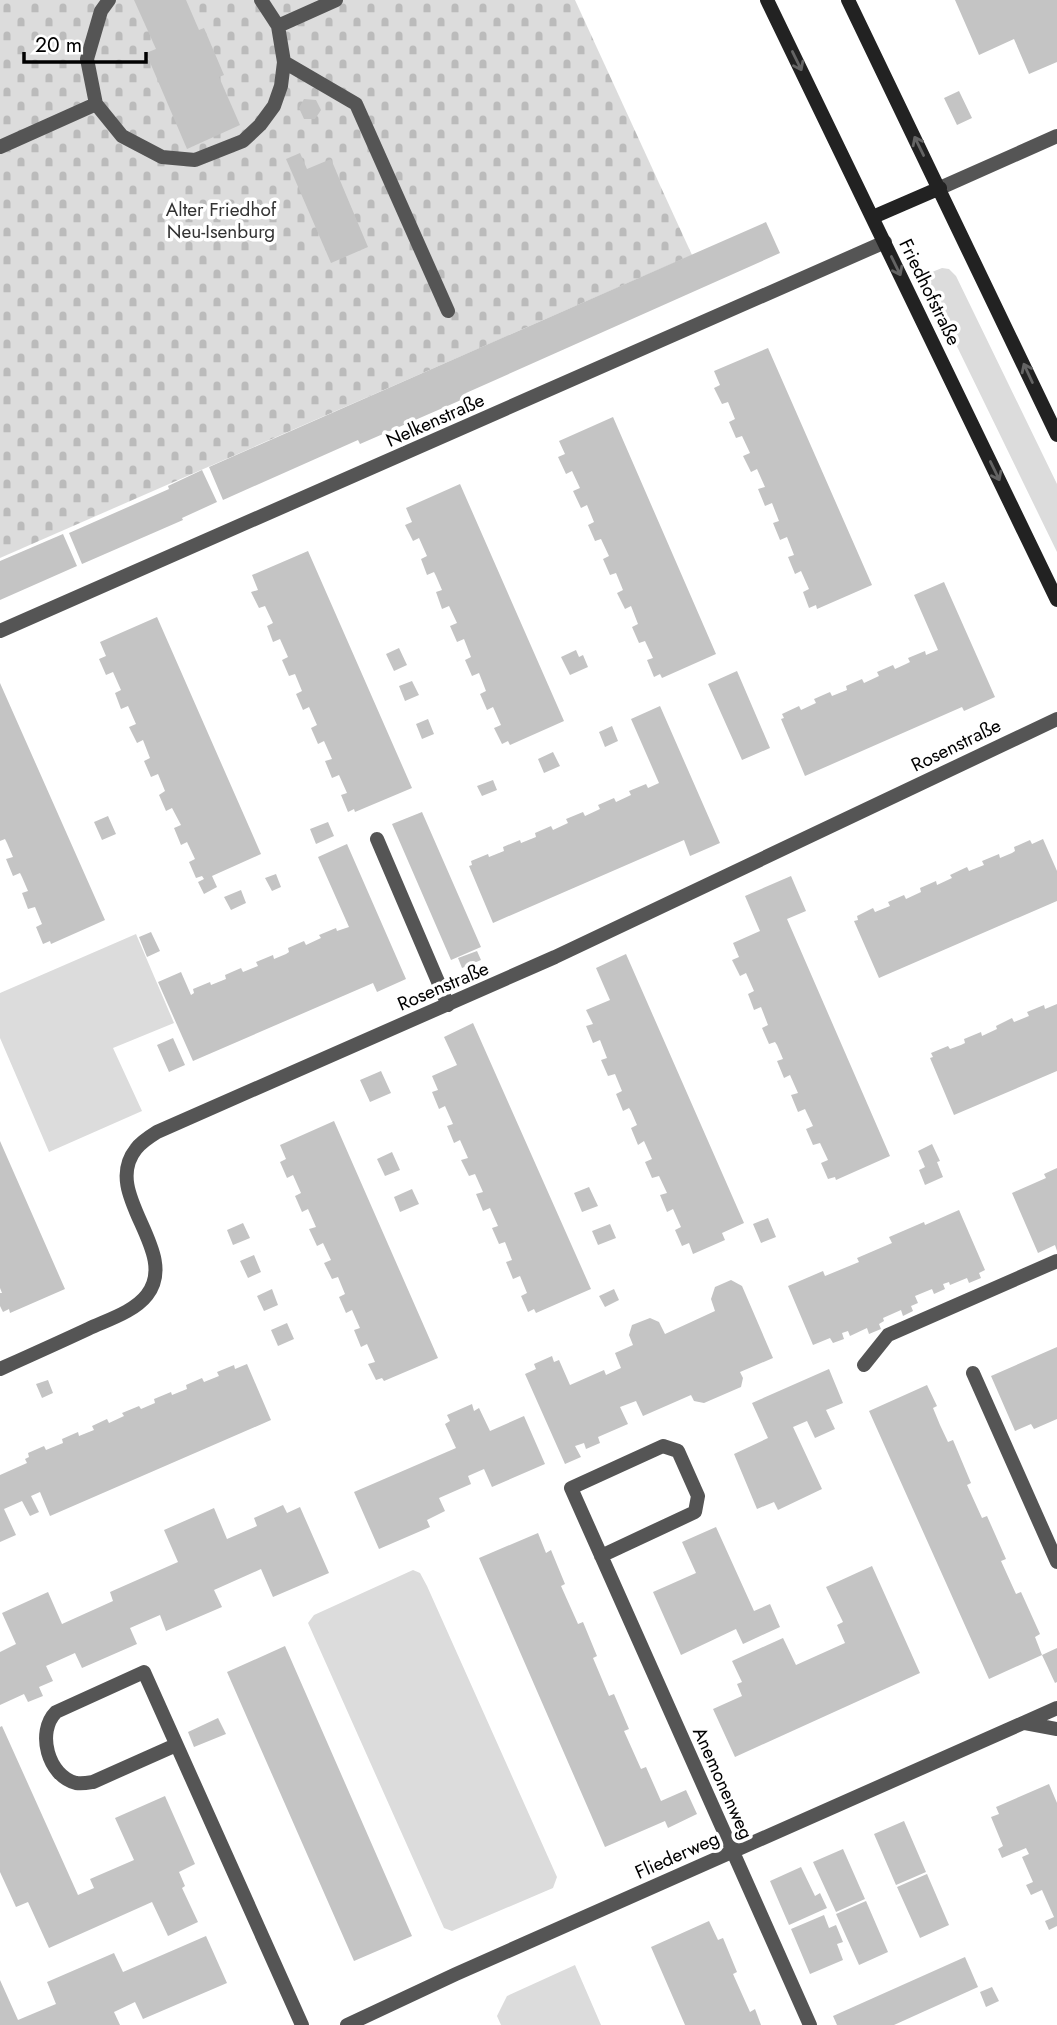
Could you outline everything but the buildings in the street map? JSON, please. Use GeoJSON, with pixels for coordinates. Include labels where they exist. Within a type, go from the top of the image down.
{"type":"FeatureCollection","features":[{"type":"Feature","properties":{"kind":"main road","name":"Friedhofstraße"},"geometry":{"type":"LineString","coordinates":[[767,0],[1057,600]]}},
{"type":"Feature","properties":{"kind":"main road"},"geometry":{"type":"LineString","coordinates":[[848,0],[1057,435]]}},
{"type":"Feature","properties":{"kind":"main road"},"geometry":{"type":"LineString","coordinates":[[873,217],[940,188]]}},
{"type":"Feature","properties":{"kind":"street"},"geometry":{"type":"LineString","coordinates":[[110,0],[101,11],[87,59],[96,104],[122,136],[162,157],[195,160],[243,141],[260,125],[274,106],[281,86],[284,62],[278,26],[261,0]]}},
{"type":"Feature","properties":{"kind":"street"},"geometry":{"type":"LineString","coordinates":[[278,26],[336,0]]}},
{"type":"Feature","properties":{"kind":"street"},"geometry":{"type":"LineString","coordinates":[[284,62],[356,104],[448,311]]}},
{"type":"Feature","properties":{"kind":"street"},"geometry":{"type":"LineString","coordinates":[[0,147],[96,104]]}},
{"type":"Feature","properties":{"kind":"street"},"geometry":{"type":"LineString","coordinates":[[940,188],[1057,136]]}},
{"type":"Feature","properties":{"kind":"street","name":"Nelkenstraße"},"geometry":{"type":"LineString","coordinates":[[0,631],[885,242]]}},
{"type":"Feature","properties":{"kind":"street","name":"Rosenstraße"},"geometry":{"type":"LineString","coordinates":[[0,1369],[114,1317],[146,1296],[154,1283],[156,1272],[150,1245],[130,1198],[127,1179],[131,1155],[144,1140],[157,1132],[555,957],[1057,719]]}},
{"type":"Feature","properties":{"kind":"street"},"geometry":{"type":"LineString","coordinates":[[377,839],[448,1005]]}},
{"type":"Feature","properties":{"kind":"street"},"geometry":{"type":"LineString","coordinates":[[863,1365],[888,1335],[1057,1261]]}},
{"type":"Feature","properties":{"kind":"street"},"geometry":{"type":"LineString","coordinates":[[973,1373],[1057,1562]]}},
{"type":"Feature","properties":{"kind":"street","name":"Anemonenweg"},"geometry":{"type":"LineString","coordinates":[[601,1556],[695,1512],[698,1496],[678,1451],[663,1446],[570,1488],[810,2025]]}},
{"type":"Feature","properties":{"kind":"street"},"geometry":{"type":"LineString","coordinates":[[176,1745],[84,1784],[73,1782],[55,1766],[49,1755],[47,1728],[50,1718],[56,1712],[144,1672],[302,2025]]}},
{"type":"Feature","properties":{"kind":"street","name":"Fliederweg"},"geometry":{"type":"LineString","coordinates":[[347,2025],[456,1974],[1057,1708]]}},
{"type":"Feature","properties":{"kind":"street"},"geometry":{"type":"LineString","coordinates":[[1024,1722],[1057,1729]]}},
{"type":"Feature","properties":{"kind":"green space","name":"Alter Friedhof Neu-Isenburg"},"geometry":{"type":"Polygon","coordinates":[[[0,0],[575,0],[692,255],[0,558],[0,0]]]}},
{"type":"Feature","properties":{"kind":"green space"},"geometry":{"type":"Polygon","coordinates":[[[942,268],[949,269],[956,276],[1057,484],[1057,552],[929,289],[932,272],[942,268]]]}},
{"type":"Feature","properties":{"kind":"green space"},"geometry":{"type":"Polygon","coordinates":[[[136,934],[174,1023],[113,1048],[142,1111],[49,1152],[0,1038],[0,993],[136,934]]]}},
{"type":"Feature","properties":{"kind":"green space"},"geometry":{"type":"Polygon","coordinates":[[[413,1570],[420,1573],[427,1586],[557,1877],[553,1888],[452,1931],[444,1928],[308,1623],[314,1615],[413,1570]]]}},
{"type":"Feature","properties":{"kind":"green space"},"geometry":{"type":"Polygon","coordinates":[[[575,1965],[601,2025],[501,2025],[497,2016],[507,1996],[575,1965]]]}}]}
